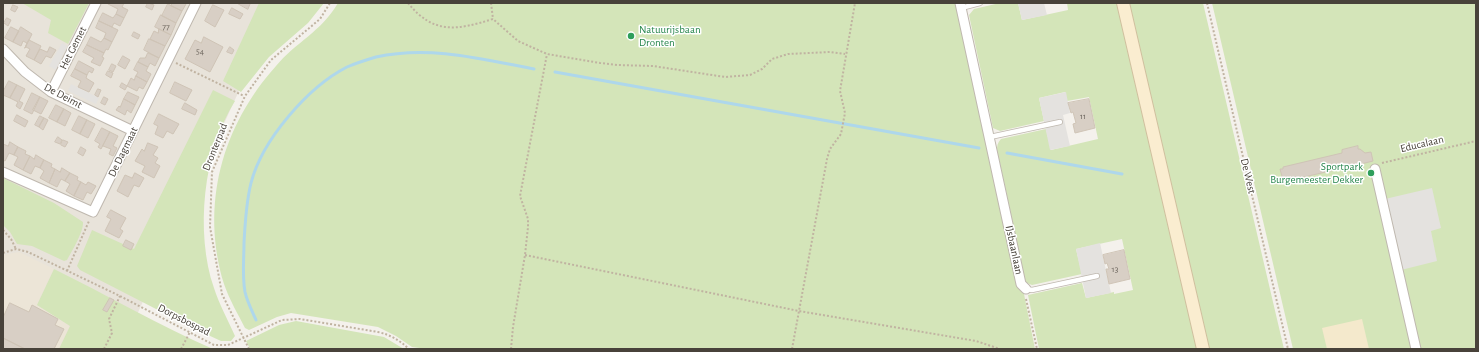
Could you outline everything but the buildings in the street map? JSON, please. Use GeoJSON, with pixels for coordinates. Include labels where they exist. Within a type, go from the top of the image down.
{"type":"FeatureCollection","features":[{"type":"Feature","properties":{"kind":"main road"},"geometry":{"type":"LineString","coordinates":[[1123,3],[1203,349]]}},
{"type":"Feature","properties":{"kind":"street","name":"Het Gemet"},"geometry":{"type":"LineString","coordinates":[[51,92],[96,3]]}},
{"type":"Feature","properties":{"kind":"street","name":"De Dagmaat"},"geometry":{"type":"LineString","coordinates":[[93,212],[196,3]]}},
{"type":"Feature","properties":{"kind":"street","name":"IJsbaanlaan"},"geometry":{"type":"LineString","coordinates":[[961,5],[1021,284],[1026,290]]}},
{"type":"Feature","properties":{"kind":"street","name":"De Deimt"},"geometry":{"type":"LineString","coordinates":[[3,49],[25,72],[51,92],[133,131]]}},
{"type":"Feature","properties":{"kind":"street"},"geometry":{"type":"LineString","coordinates":[[1375,169],[1416,349]]}},
{"type":"Feature","properties":{"kind":"street"},"geometry":{"type":"LineString","coordinates":[[3,172],[93,212]]}},
{"type":"Feature","properties":{"kind":"lane","name":"IJsbaanlaan"},"geometry":{"type":"LineString","coordinates":[[961,5],[980,3]]}},
{"type":"Feature","properties":{"kind":"lane"},"geometry":{"type":"LineString","coordinates":[[990,137],[1060,122]]}},
{"type":"Feature","properties":{"kind":"lane","name":"IJsbaanlaan"},"geometry":{"type":"LineString","coordinates":[[1026,290],[1097,276]]}},
{"type":"Feature","properties":{"kind":"path","name":"Dronterpad"},"geometry":{"type":"LineString","coordinates":[[249,349],[222,294],[210,228],[212,172],[245,96],[271,60],[320,19],[330,3]]}},
{"type":"Feature","properties":{"kind":"path"},"geometry":{"type":"LineString","coordinates":[[408,3],[416,14],[444,28],[463,27],[493,19]]}},
{"type":"Feature","properties":{"kind":"path"},"geometry":{"type":"LineString","coordinates":[[491,3],[493,19],[518,41],[547,54],[600,63],[653,66],[725,77],[750,75],[762,69],[772,59],[788,54],[830,52],[846,54]]}},
{"type":"Feature","properties":{"kind":"path"},"geometry":{"type":"LineString","coordinates":[[792,349],[826,160],[830,148],[841,134],[844,122],[845,113],[840,91],[855,3]]}},
{"type":"Feature","properties":{"kind":"path","name":"De West"},"geometry":{"type":"LineString","coordinates":[[1207,3],[1288,349]]}},
{"type":"Feature","properties":{"kind":"path"},"geometry":{"type":"LineString","coordinates":[[511,349],[513,327],[525,255],[528,219],[520,196],[547,54]]}},
{"type":"Feature","properties":{"kind":"path"},"geometry":{"type":"LineString","coordinates":[[168,59],[245,96]]}},
{"type":"Feature","properties":{"kind":"path","name":"Educalaan"},"geometry":{"type":"LineString","coordinates":[[1375,169],[1383,162],[1476,141]]}},
{"type":"Feature","properties":{"kind":"path"},"geometry":{"type":"LineString","coordinates":[[67,271],[93,212]]}},
{"type":"Feature","properties":{"kind":"path"},"geometry":{"type":"LineString","coordinates":[[3,230],[16,249],[3,253]]}},
{"type":"Feature","properties":{"kind":"path","name":"Dorpsbospad"},"geometry":{"type":"LineString","coordinates":[[16,249],[28,252],[120,296],[214,344],[228,345],[282,320],[300,319],[390,335],[409,349]]}},
{"type":"Feature","properties":{"kind":"path"},"geometry":{"type":"LineString","coordinates":[[525,255],[799,310],[976,340],[1000,349]]}},
{"type":"Feature","properties":{"kind":"path"},"geometry":{"type":"LineString","coordinates":[[1026,290],[1026,297],[1037,349]]}},
{"type":"Feature","properties":{"kind":"path"},"geometry":{"type":"LineString","coordinates":[[104,349],[112,333],[109,319],[120,296]]}},
{"type":"Feature","properties":{"kind":"path"},"geometry":{"type":"LineString","coordinates":[[181,349],[190,332]]}},
{"type":"Feature","properties":{"kind":"shaded area"},"geometry":{"type":"Polygon","coordinates":[[[3,3],[279,3],[130,330],[163,349],[3,349],[3,3]]]}},
{"type":"Feature","properties":{"kind":"shaded area"},"geometry":{"type":"Polygon","coordinates":[[[1018,3],[1044,3],[1047,15],[1022,20],[1018,3]]]}},
{"type":"Feature","properties":{"kind":"shaded area"},"geometry":{"type":"Polygon","coordinates":[[[62,43],[67,46],[56,70],[49,66],[62,43]]]}},
{"type":"Feature","properties":{"kind":"shaded area"},"geometry":{"type":"Polygon","coordinates":[[[71,84],[99,98],[96,104],[68,91],[71,84]]]}},
{"type":"Feature","properties":{"kind":"shaded area"},"geometry":{"type":"Polygon","coordinates":[[[1066,92],[1070,113],[1063,115],[1070,146],[1050,150],[1039,98],[1066,92]]]}},
{"type":"Feature","properties":{"kind":"shaded area"},"geometry":{"type":"Polygon","coordinates":[[[1432,188],[1441,228],[1431,231],[1437,261],[1401,270],[1385,199],[1432,188]]]}},
{"type":"Feature","properties":{"kind":"shaded area"},"geometry":{"type":"Polygon","coordinates":[[[1100,243],[1111,293],[1086,298],[1076,249],[1100,243]]]}},
{"type":"Feature","properties":{"kind":"shaded area"},"geometry":{"type":"Polygon","coordinates":[[[19,252],[54,269],[37,305],[70,326],[59,349],[3,349],[3,255],[19,252]]]}},
{"type":"Feature","properties":{"kind":"green space"},"geometry":{"type":"Polygon","coordinates":[[[22,3],[89,3],[68,44],[48,33],[51,20],[22,3]]]}},
{"type":"Feature","properties":{"kind":"green space"},"geometry":{"type":"Polygon","coordinates":[[[259,3],[324,3],[308,23],[269,57],[241,92],[223,81],[259,3]]]}},
{"type":"Feature","properties":{"kind":"green space"},"geometry":{"type":"Polygon","coordinates":[[[338,3],[957,3],[1017,287],[1024,294],[1035,349],[427,349],[412,347],[396,336],[378,327],[291,313],[277,317],[249,330],[245,328],[228,295],[217,254],[214,225],[216,196],[221,168],[229,141],[242,114],[257,89],[276,66],[292,50],[324,22],[338,3]]]}},
{"type":"Feature","properties":{"kind":"green space"},"geometry":{"type":"Polygon","coordinates":[[[1000,3],[1018,3],[1022,20],[1068,10],[1067,3],[1118,3],[1198,349],[1039,349],[1028,295],[1082,283],[1086,298],[1114,292],[1114,294],[1133,290],[1122,239],[1076,249],[1082,274],[1032,285],[1027,283],[1025,280],[998,154],[997,148],[999,142],[1001,139],[1046,129],[1051,150],[1098,139],[1089,97],[1067,101],[1065,92],[1039,98],[1044,121],[1000,131],[993,128],[969,15],[974,9],[1000,3]]]}},
{"type":"Feature","properties":{"kind":"green space"},"geometry":{"type":"Polygon","coordinates":[[[1128,3],[1203,3],[1284,349],[1208,349],[1128,3]]]}},
{"type":"Feature","properties":{"kind":"green space","name":"Sportpark Burgemeester Dekker"},"geometry":{"type":"Polygon","coordinates":[[[1212,3],[1476,3],[1476,349],[1293,349],[1212,3]]]}},
{"type":"Feature","properties":{"kind":"green space"},"geometry":{"type":"Polygon","coordinates":[[[213,90],[235,101],[224,121],[209,168],[205,193],[204,218],[208,266],[216,294],[235,336],[231,341],[221,341],[195,329],[80,270],[77,266],[92,230],[134,249],[213,90]]]}},
{"type":"Feature","properties":{"kind":"green space"},"geometry":{"type":"Polygon","coordinates":[[[3,178],[54,203],[83,222],[80,236],[67,260],[64,261],[32,246],[17,244],[10,232],[3,225],[3,178]]]}},
{"type":"Feature","properties":{"kind":"green space"},"geometry":{"type":"Polygon","coordinates":[[[54,269],[172,330],[213,349],[59,349],[70,326],[37,305],[54,269]]]}},
{"type":"Feature","properties":{"kind":"green space"},"geometry":{"type":"Polygon","coordinates":[[[296,321],[384,337],[404,349],[250,349],[246,341],[279,325],[296,321]]]}},
{"type":"Feature","properties":{"kind":"sand"},"geometry":{"type":"Polygon","coordinates":[[[1362,319],[1369,349],[1327,349],[1322,328],[1362,319]]]}},
{"type":"Feature","properties":{"kind":"waterway"},"geometry":{"type":"LineString","coordinates":[[256,320],[246,295],[243,268],[245,220],[251,183],[265,150],[288,116],[302,101],[332,76],[347,67],[376,57],[396,54],[416,52],[455,55],[534,69]]}},
{"type":"Feature","properties":{"kind":"waterway"},"geometry":{"type":"LineString","coordinates":[[555,72],[979,148]]}},
{"type":"Feature","properties":{"kind":"waterway"},"geometry":{"type":"LineString","coordinates":[[1007,153],[1122,174]]}},
{"type":"Feature","properties":{"kind":"place","name":"Natuurijsbaan Dronten"},"geometry":{"type":"Point","coordinates":[631,36]}},
{"type":"Feature","properties":{"kind":"place","name":"Sportpark Burgemeester Dekker"},"geometry":{"type":"Point","coordinates":[1371,173]}}]}
